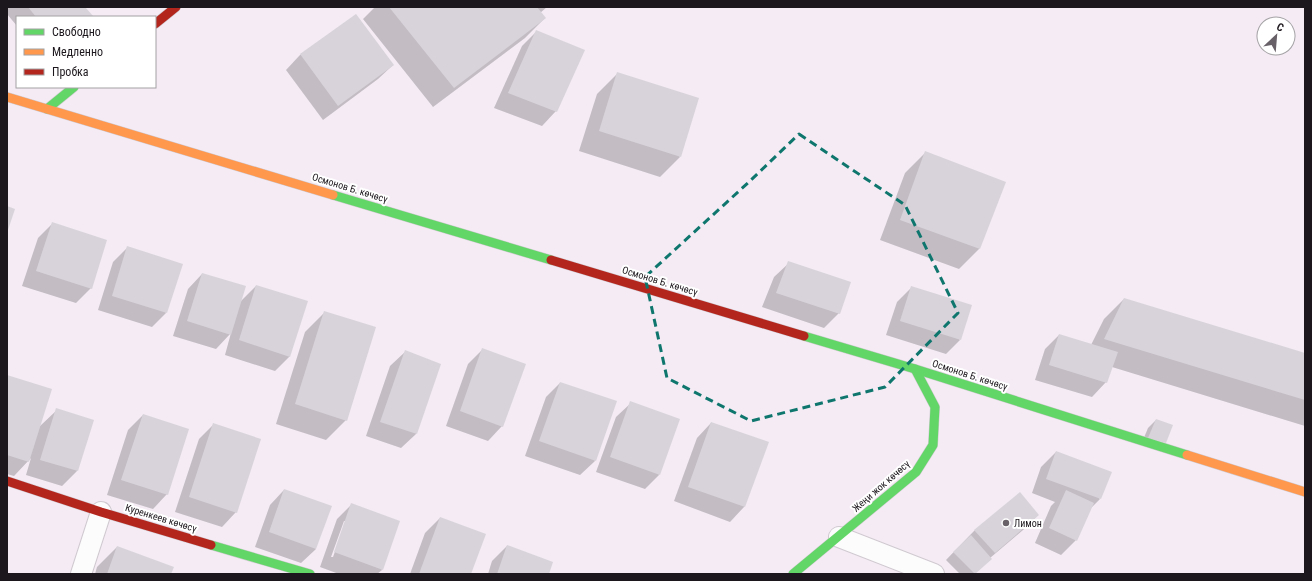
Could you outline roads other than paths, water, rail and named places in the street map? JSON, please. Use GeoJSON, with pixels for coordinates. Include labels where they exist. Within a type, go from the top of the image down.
{"type":"FeatureCollection","features":[{"type":"Feature","properties":{"kind":"main road"},"geometry":{"type":"LineString","coordinates":[[156,23],[176,7]]}},
{"type":"Feature","properties":{"kind":"main road"},"geometry":{"type":"LineString","coordinates":[[46,109],[73,88]]}},
{"type":"Feature","properties":{"kind":"main road","name":"Осмонов Б. көчөсү"},"geometry":{"type":"LineString","coordinates":[[7,97],[915,369],[1305,492]]}},
{"type":"Feature","properties":{"kind":"main road","name":"Жеңи жок көчөсү"},"geometry":{"type":"LineString","coordinates":[[793,574],[916,472],[933,445],[935,407],[915,369]]}},
{"type":"Feature","properties":{"kind":"main road","name":"Куренкеев көчөсү"},"geometry":{"type":"LineString","coordinates":[[7,481],[101,512],[310,574]]}},
{"type":"Feature","properties":{"kind":"lane"},"geometry":{"type":"LineString","coordinates":[[81,574],[101,512]]}},
{"type":"Feature","properties":{"kind":"lane"},"geometry":{"type":"LineString","coordinates":[[839,537],[934,574]]}},
{"type":"Feature","properties":{"kind":"place","name":"Лимон"},"geometry":{"type":"Point","coordinates":[1006,523]}}]}
